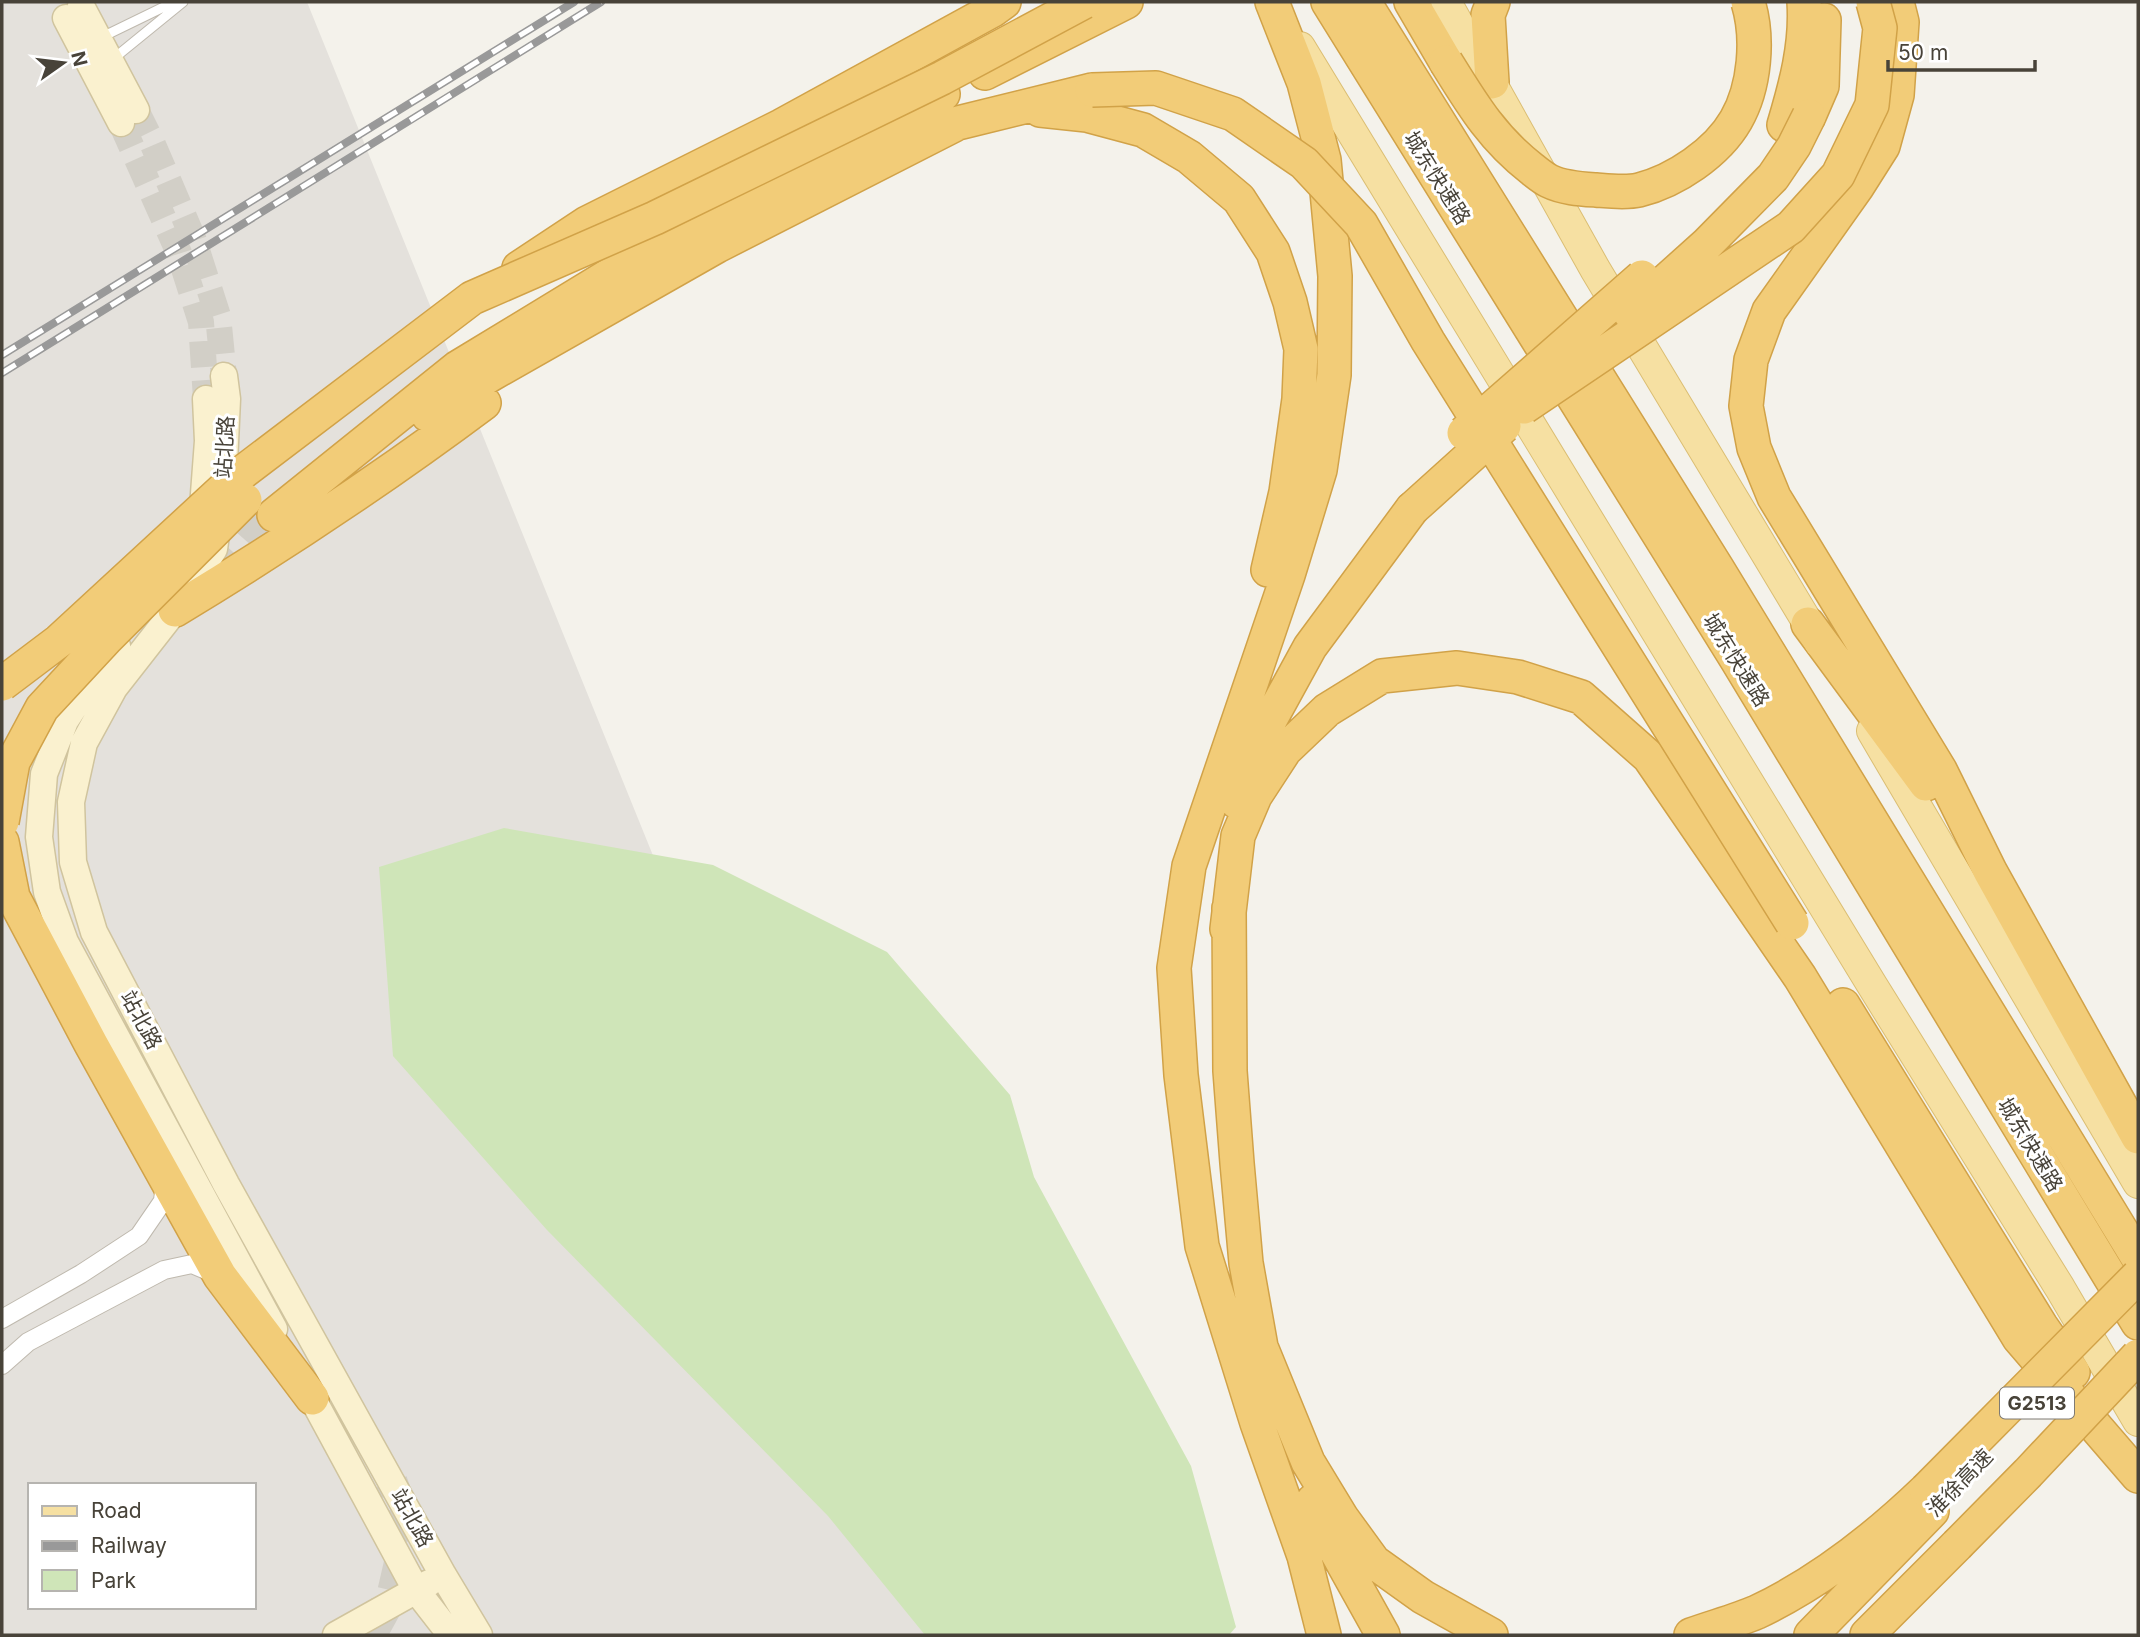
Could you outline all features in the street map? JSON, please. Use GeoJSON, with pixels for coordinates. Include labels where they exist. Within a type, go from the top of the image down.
{"type":"FeatureCollection","features":[{"type":"Feature","properties":{"kind":"highway"},"geometry":{"type":"LineString","coordinates":[[2,684],[59,641],[239,475],[472,298],[587,223],[781,126],[1004,2]]}},
{"type":"Feature","properties":{"kind":"highway"},"geometry":{"type":"LineString","coordinates":[[472,298],[633,228],[930,84],[1084,2]]}},
{"type":"Feature","properties":{"kind":"highway"},"geometry":{"type":"LineString","coordinates":[[1126,2],[955,88],[646,253],[457,368],[274,515],[490,375],[717,246],[958,123],[1092,90],[1156,89],[1233,114],[1304,163],[1361,224],[1435,352],[1931,1145],[2041,1326],[2138,1468]]}},
{"type":"Feature","properties":{"kind":"highway"},"geometry":{"type":"LineString","coordinates":[[1272,2],[1304,83],[1324,160],[1335,276],[1334,375],[1320,470],[1288,575],[1189,866],[1174,968],[1181,1075],[1202,1246],[1258,1423],[1304,1556],[1324,1635]]}},
{"type":"Feature","properties":{"kind":"highway","name":"城东快速路"},"geometry":{"type":"LineString","coordinates":[[1328,2],[1737,660],[2138,1323]]}},
{"type":"Feature","properties":{"kind":"highway","name":"城东快速路"},"geometry":{"type":"LineString","coordinates":[[1364,2],[1731,592],[2138,1258]]}},
{"type":"Feature","properties":{"kind":"highway"},"geometry":{"type":"LineString","coordinates":[[1410,2],[1480,118],[1514,155],[1550,182],[1606,191],[1638,190],[1672,177],[1707,156],[1736,120],[1754,74],[1753,18],[1748,2]]}},
{"type":"Feature","properties":{"kind":"highway"},"geometry":{"type":"LineString","coordinates":[[1492,82],[1488,15],[1493,2]]}},
{"type":"Feature","properties":{"kind":"highway"},"geometry":{"type":"LineString","coordinates":[[1491,1635],[1423,1597],[1374,1562],[1342,1518],[1308,1462],[1261,1347],[1246,1263],[1230,1071],[1227,929],[1235,810],[1253,751],[1310,648],[1404,505],[1524,407],[1671,277],[1753,200],[1773,177],[1794,146],[1797,121],[1796,86],[1805,35],[1804,2]]}},
{"type":"Feature","properties":{"kind":"highway"},"geometry":{"type":"LineString","coordinates":[[1227,756],[1309,617],[1404,505],[1452,443],[1726,200],[1797,121],[1822,86],[1824,2]]}},
{"type":"Feature","properties":{"kind":"highway"},"geometry":{"type":"LineString","coordinates":[[1524,407],[1791,227],[1838,175],[1872,105],[1880,28],[1873,2]]}},
{"type":"Feature","properties":{"kind":"highway"},"geometry":{"type":"LineString","coordinates":[[1897,2],[1902,22],[1897,95],[1883,146],[1769,311],[1751,360],[1745,406],[1754,448],[1774,497],[1940,770],[1990,871],[2138,1137]]}},
{"type":"Feature","properties":{"kind":"highway"},"geometry":{"type":"LineString","coordinates":[[1018,108],[1087,115],[1143,130],[1189,157],[1239,199],[1273,252],[1290,302],[1301,349],[1299,399],[1286,492],[1260,609],[1251,683]]}},
{"type":"Feature","properties":{"kind":"highway"},"geometry":{"type":"LineString","coordinates":[[2,822],[13,762],[42,708],[228,515],[331,425],[472,322],[633,228]]}},
{"type":"Feature","properties":{"kind":"highway"},"geometry":{"type":"LineString","coordinates":[[214,549],[305,467],[453,354],[562,286],[670,241]]}},
{"type":"Feature","properties":{"kind":"highway"},"geometry":{"type":"LineString","coordinates":[[175,610],[248,566],[430,443],[500,392],[621,321],[717,246]]}},
{"type":"Feature","properties":{"kind":"highway"},"geometry":{"type":"LineString","coordinates":[[107,638],[132,595],[239,475]]}},
{"type":"Feature","properties":{"kind":"highway"},"geometry":{"type":"LineString","coordinates":[[1808,624],[1990,871]]}},
{"type":"Feature","properties":{"kind":"highway"},"geometry":{"type":"LineString","coordinates":[[1227,929],[1238,836],[1255,796],[1285,750],[1327,710],[1382,676],[1457,668],[1518,677],[1581,697],[1649,757],[1800,977],[2019,1338],[2138,1476]]}},
{"type":"Feature","properties":{"kind":"highway"},"geometry":{"type":"LineString","coordinates":[[2,842],[13,897],[220,1276],[312,1398]]}},
{"type":"Feature","properties":{"kind":"highway"},"geometry":{"type":"LineString","coordinates":[[1691,1635],[1756,1612],[1827,1572],[1903,1512],[1931,1499],[2138,1276]]}},
{"type":"Feature","properties":{"kind":"highway","name":"淮徐高速"},"geometry":{"type":"LineString","coordinates":[[1811,1635],[1931,1499],[2138,1300]]}},
{"type":"Feature","properties":{"kind":"highway","name":"淮徐高速"},"geometry":{"type":"LineString","coordinates":[[1867,1635],[2138,1356]]}},
{"type":"Feature","properties":{"kind":"highway"},"geometry":{"type":"LineString","coordinates":[[1276,1382],[1304,1480],[1329,1540],[1383,1635]]}},
{"type":"Feature","properties":{"kind":"highway"},"geometry":{"type":"LineString","coordinates":[[1258,1423],[1326,1571],[1364,1635]]}},
{"type":"Feature","properties":{"kind":"main road"},"geometry":{"type":"LineString","coordinates":[[1272,2],[2060,1288],[2138,1421]]}},
{"type":"Feature","properties":{"kind":"main road"},"geometry":{"type":"LineString","coordinates":[[1446,2],[1595,269],[2138,1183]]}},
{"type":"Feature","properties":{"kind":"street"},"geometry":{"type":"LineString","coordinates":[[73,12],[128,117]]}},
{"type":"Feature","properties":{"kind":"street","name":"站北路"},"geometry":{"type":"LineString","coordinates":[[224,376],[227,399],[223,486],[214,549],[175,610],[114,688],[84,743],[71,802],[73,862],[94,932],[226,1184],[443,1575],[455,1630]]}},
{"type":"Feature","properties":{"kind":"street","name":"站北路"},"geometry":{"type":"LineString","coordinates":[[206,399],[208,441],[201,531],[161,591],[101,666],[65,721],[44,774],[39,837],[47,892],[65,942],[416,1590],[455,1630]]}},
{"type":"Feature","properties":{"kind":"street"},"geometry":{"type":"LineString","coordinates":[[2,1319],[81,1274],[139,1236],[163,1201],[166,1178]]}},
{"type":"Feature","properties":{"kind":"street"},"geometry":{"type":"LineString","coordinates":[[2,1365],[28,1342],[164,1270],[192,1264],[220,1276]]}},
{"type":"Feature","properties":{"kind":"street"},"geometry":{"type":"LineString","coordinates":[[335,1635],[443,1575]]}},
{"type":"Feature","properties":{"kind":"lane"},"geometry":{"type":"LineString","coordinates":[[96,55],[174,2]]}},
{"type":"Feature","properties":{"kind":"lane"},"geometry":{"type":"LineString","coordinates":[[96,55],[183,2]]}},
{"type":"Feature","properties":{"kind":"lane"},"geometry":{"type":"LineString","coordinates":[[2,1355],[28,1342]]}},
{"type":"Feature","properties":{"kind":"shaded area"},"geometry":{"type":"Polygon","coordinates":[[[2,2],[307,2],[969,1635],[2,1635],[2,2]]]}},
{"type":"Feature","properties":{"kind":"green space"},"geometry":{"type":"Polygon","coordinates":[[[504,828],[713,865],[887,952],[1010,1095],[1034,1177],[1191,1466],[1236,1627],[1229,1635],[925,1635],[828,1516],[547,1230],[393,1056],[379,867],[504,828]]]}},
{"type":"Feature","properties":{"kind":"tunnel"},"geometry":{"type":"LineString","coordinates":[[136,110],[193,238],[218,316],[224,376]]}},
{"type":"Feature","properties":{"kind":"tunnel"},"geometry":{"type":"LineString","coordinates":[[121,123],[179,253],[201,322],[206,399]]}},
{"type":"Feature","properties":{"kind":"tunnel"},"geometry":{"type":"LineString","coordinates":[[216,581],[274,515]]}},
{"type":"Feature","properties":{"kind":"tunnel"},"geometry":{"type":"LineString","coordinates":[[370,1635],[394,1591],[403,1552],[399,1504],[391,1482]]}},
{"type":"Feature","properties":{"kind":"railway"},"geometry":{"type":"LineString","coordinates":[[2,355],[574,2]]}},
{"type":"Feature","properties":{"kind":"railway"},"geometry":{"type":"LineString","coordinates":[[2,373],[601,2]]}}]}
